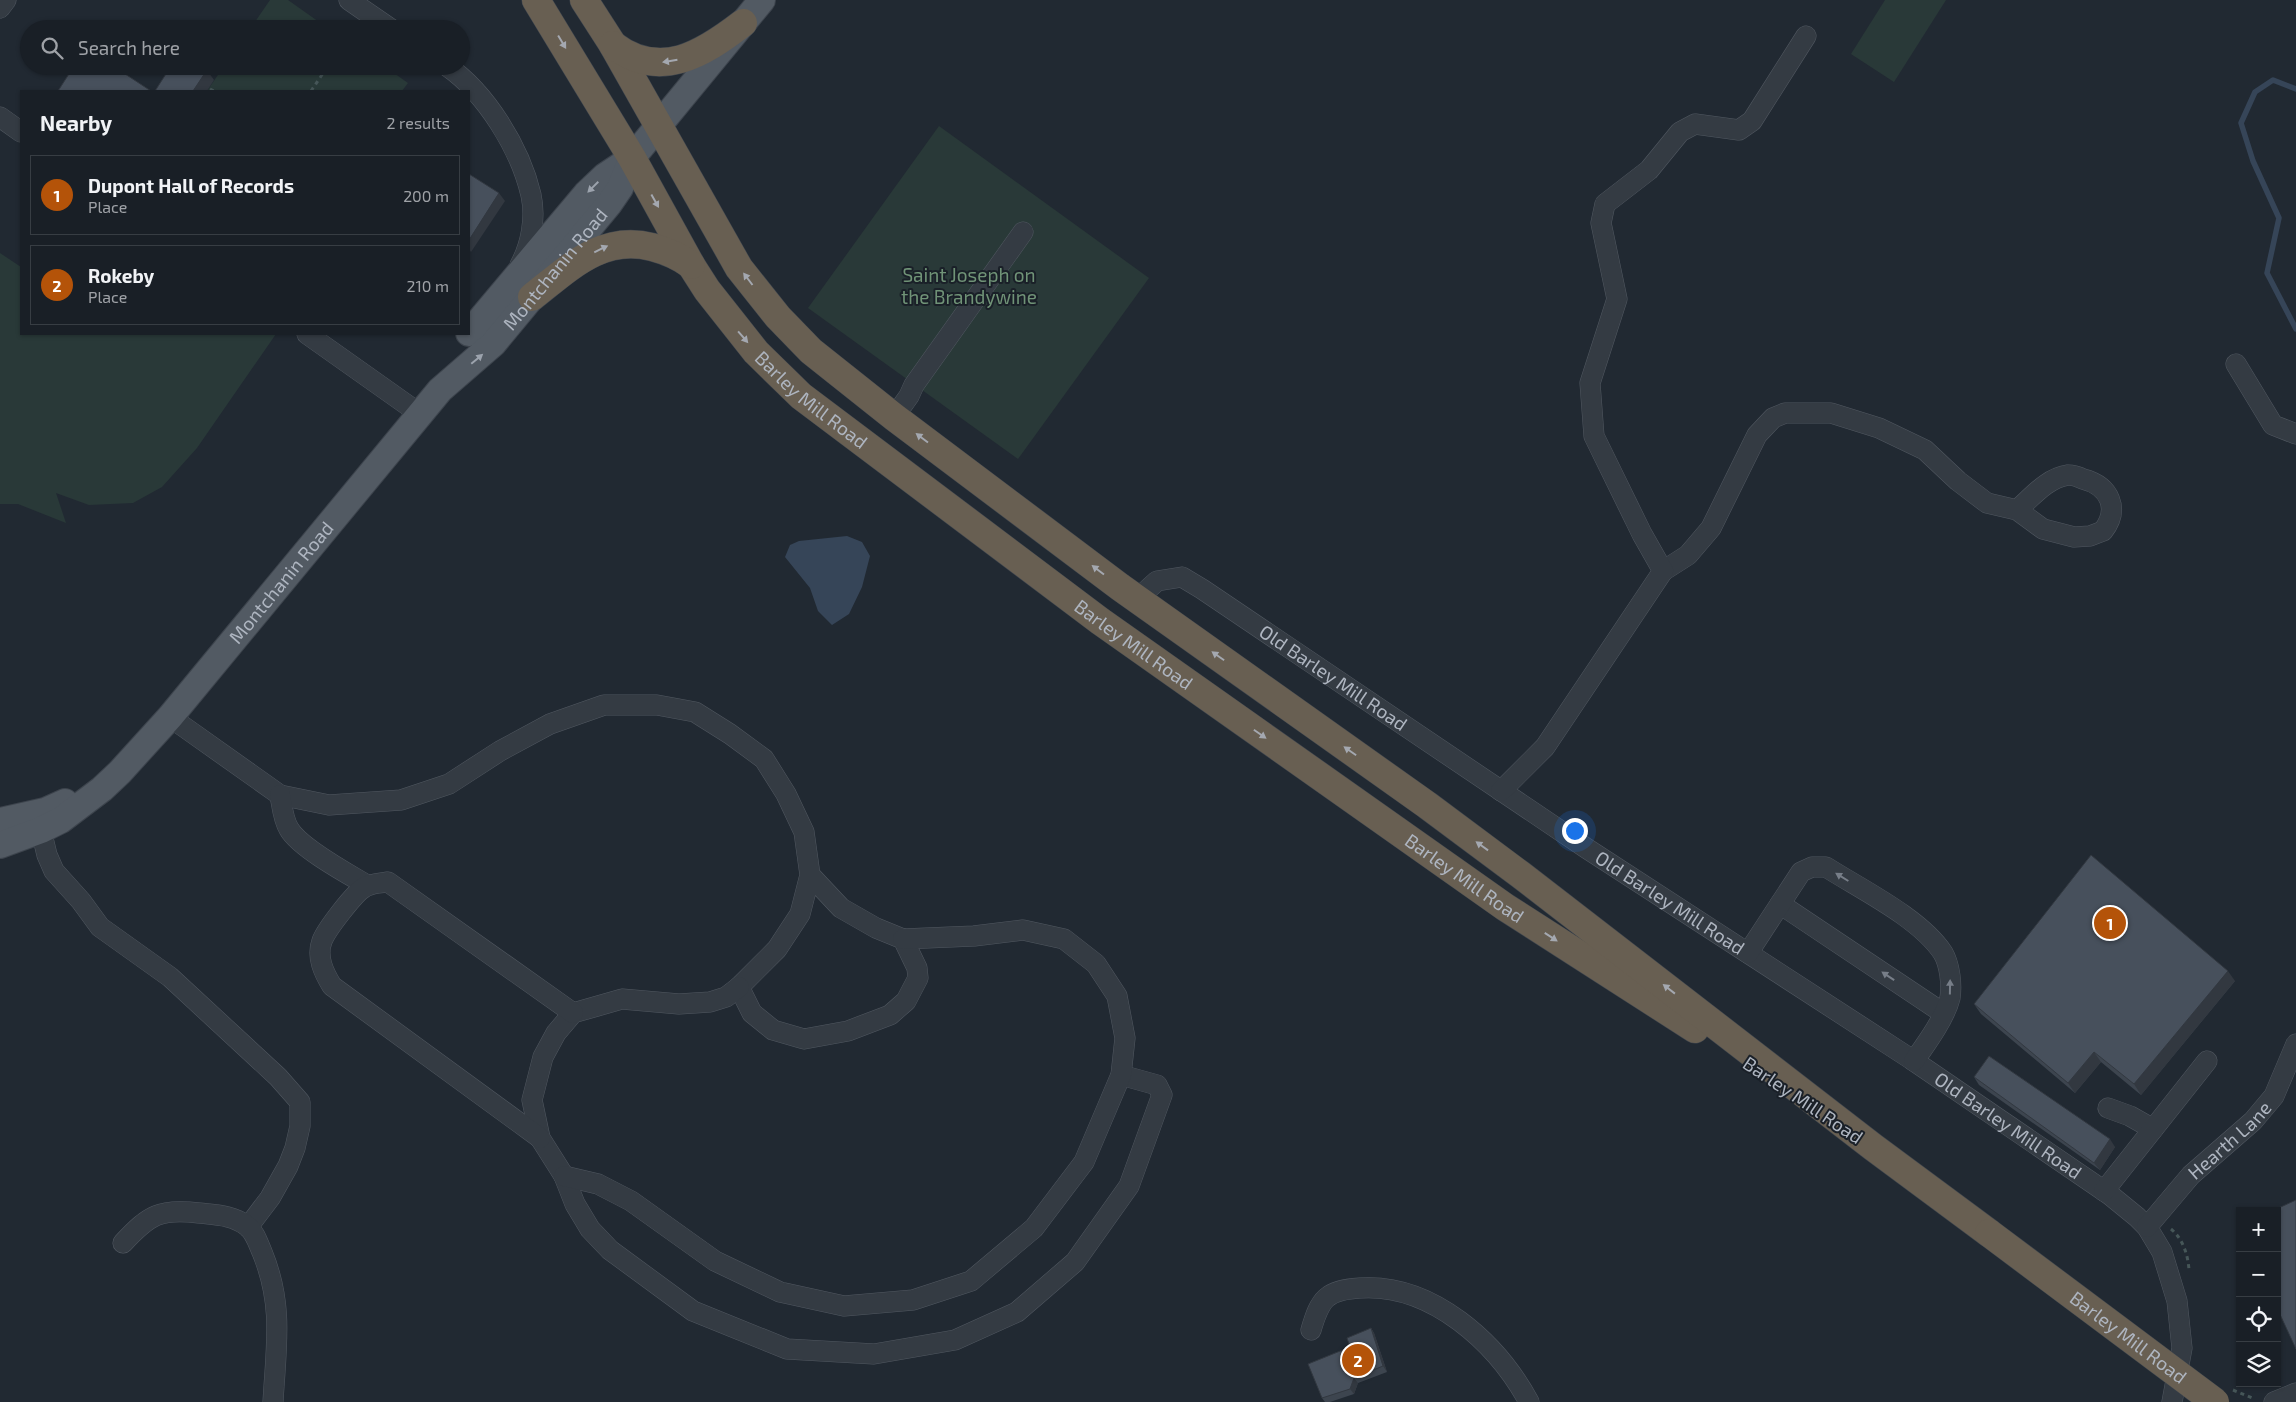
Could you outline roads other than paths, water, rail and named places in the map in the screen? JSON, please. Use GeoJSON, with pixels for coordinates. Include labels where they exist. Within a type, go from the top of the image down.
{"type":"FeatureCollection","features":[{"type":"Feature","properties":{"kind":"highway","name":"Barley Mill Road"},"geometry":{"type":"LineString","coordinates":[[536,0],[632,158],[691,265],[736,329],[801,396],[1100,621],[1505,907],[1744,1061],[1873,1147]]}},
{"type":"Feature","properties":{"kind":"highway","name":"Barley Mill Road"},"geometry":{"type":"LineString","coordinates":[[584,0],[613,45],[719,234],[756,290],[811,351],[894,417],[1137,599],[1521,875],[1873,1147],[2215,1402]]}},
{"type":"Feature","properties":{"kind":"highway"},"geometry":{"type":"LineString","coordinates":[[613,45],[623,53],[644,61],[670,62],[700,53],[743,23]]}},
{"type":"Feature","properties":{"kind":"highway"},"geometry":{"type":"LineString","coordinates":[[532,297],[583,259],[616,244],[643,244],[664,250],[691,265]]}},
{"type":"Feature","properties":{"kind":"highway"},"geometry":{"type":"LineString","coordinates":[[910,479],[967,507],[1064,580],[1096,600],[1114,604],[1137,599]]}},
{"type":"Feature","properties":{"kind":"main road","name":"Montchanin Road"},"geometry":{"type":"LineString","coordinates":[[470,331],[590,189],[605,176],[632,158],[762,0]]}},
{"type":"Feature","properties":{"kind":"main road","name":"Montchanin Road"},"geometry":{"type":"LineString","coordinates":[[0,821],[61,820],[102,789],[120,772],[170,717],[440,390],[493,344],[609,204],[620,188],[632,158]]}},
{"type":"Feature","properties":{"kind":"main road","name":"Montchanin Road"},"geometry":{"type":"LineString","coordinates":[[440,390],[458,349],[467,335]]}},
{"type":"Feature","properties":{"kind":"main road"},"geometry":{"type":"LineString","coordinates":[[0,809],[43,820]]}},
{"type":"Feature","properties":{"kind":"main road","name":"Montchanin Road"},"geometry":{"type":"LineString","coordinates":[[0,846],[43,820]]}},
{"type":"Feature","properties":{"kind":"main road"},"geometry":{"type":"LineString","coordinates":[[0,855],[43,820]]}},
{"type":"Feature","properties":{"kind":"street"},"geometry":{"type":"LineString","coordinates":[[0,8],[6,0]]}},
{"type":"Feature","properties":{"kind":"street"},"geometry":{"type":"LineString","coordinates":[[348,0],[378,20]]}},
{"type":"Feature","properties":{"kind":"street"},"geometry":{"type":"LineString","coordinates":[[1663,572],[1642,534],[1594,436],[1590,383],[1617,299],[1601,223],[1605,204],[1649,170],[1680,132],[1695,124],[1739,130],[1752,121],[1806,36]]}},
{"type":"Feature","properties":{"kind":"street"},"geometry":{"type":"LineString","coordinates":[[459,75],[498,119],[531,196],[532,236],[522,263],[503,292]]}},
{"type":"Feature","properties":{"kind":"street"},"geometry":{"type":"LineString","coordinates":[[0,117],[20,131]]}},
{"type":"Feature","properties":{"kind":"street"},"geometry":{"type":"LineString","coordinates":[[894,417],[909,396],[914,385],[1023,232]]}},
{"type":"Feature","properties":{"kind":"street"},"geometry":{"type":"LineString","coordinates":[[308,335],[420,414]]}},
{"type":"Feature","properties":{"kind":"street"},"geometry":{"type":"LineString","coordinates":[[2236,364],[2273,425],[2296,434]]}},
{"type":"Feature","properties":{"kind":"street"},"geometry":{"type":"LineString","coordinates":[[1501,791],[1546,747],[1663,572],[1688,556],[1711,528],[1757,435],[1772,418],[1785,413],[1831,413],[1878,428],[1925,450],[1987,503],[2017,510]]}},
{"type":"Feature","properties":{"kind":"street","name":"Old Barley Mill Road"},"geometry":{"type":"LineString","coordinates":[[1137,599],[1157,581],[1182,577],[1501,791],[1914,1061],[2104,1191],[2147,1226],[2162,1252],[2177,1302],[2182,1348],[2172,1402]]}},
{"type":"Feature","properties":{"kind":"street"},"geometry":{"type":"LineString","coordinates":[[170,717],[280,795],[329,805],[401,800],[449,784],[500,751],[550,724],[604,705],[657,705],[695,712],[730,734],[764,759],[786,794],[804,832],[810,875],[800,914],[777,949],[739,987],[726,997],[710,1002],[679,1004],[622,999],[573,1013],[556,1033],[543,1057],[532,1100],[540,1138],[564,1176],[575,1204],[590,1229],[610,1250],[693,1311],[787,1350],[874,1354],[955,1340],[1017,1312],[1074,1262],[1129,1186],[1147,1142],[1162,1095],[1158,1085],[1121,1075]]}},
{"type":"Feature","properties":{"kind":"street"},"geometry":{"type":"LineString","coordinates":[[280,795],[289,830],[307,846],[368,885]]}},
{"type":"Feature","properties":{"kind":"street"},"geometry":{"type":"LineString","coordinates":[[43,820],[47,855],[54,871],[81,901],[100,927],[170,977],[278,1077],[300,1102],[300,1126],[295,1148],[270,1198],[248,1227]]}},
{"type":"Feature","properties":{"kind":"street"},"geometry":{"type":"LineString","coordinates":[[1748,953],[1800,872],[1812,867],[1826,867],[1915,922],[1944,954],[1952,984],[1949,1000],[1943,1013],[1929,1040],[1914,1061]]}},
{"type":"Feature","properties":{"kind":"street"},"geometry":{"type":"LineString","coordinates":[[564,1176],[598,1184],[632,1201],[715,1261],[780,1292],[844,1306],[913,1300],[972,1281],[1034,1228],[1084,1162],[1121,1075],[1126,1038],[1117,996],[1096,964],[1064,939],[1024,930],[974,936],[903,939],[876,928],[841,908],[810,875]]}},
{"type":"Feature","properties":{"kind":"street"},"geometry":{"type":"LineString","coordinates":[[540,1138],[332,986],[324,972],[320,956],[322,941],[356,893],[368,885],[388,882],[573,1013]]}},
{"type":"Feature","properties":{"kind":"street"},"geometry":{"type":"LineString","coordinates":[[1780,904],[1943,1013]]}},
{"type":"Feature","properties":{"kind":"street"},"geometry":{"type":"LineString","coordinates":[[739,987],[752,1012],[773,1030],[804,1039],[848,1031],[890,1015],[906,1001],[918,978],[917,968],[903,939]]}},
{"type":"Feature","properties":{"kind":"street"},"geometry":{"type":"LineString","coordinates":[[2293,1053],[2296,1082]]}},
{"type":"Feature","properties":{"kind":"street","name":"Hearth Lane"},"geometry":{"type":"LineString","coordinates":[[2147,1226],[2191,1175],[2254,1121],[2274,1096],[2293,1053]]}},
{"type":"Feature","properties":{"kind":"street"},"geometry":{"type":"LineString","coordinates":[[2104,1191],[2207,1061]]}},
{"type":"Feature","properties":{"kind":"street"},"geometry":{"type":"LineString","coordinates":[[2108,1108],[2130,1116],[2153,1129]]}},
{"type":"Feature","properties":{"kind":"street"},"geometry":{"type":"LineString","coordinates":[[123,1243],[145,1221],[154,1215],[173,1212],[233,1218],[248,1227],[256,1238],[267,1264],[276,1299],[273,1402]]}},
{"type":"Feature","properties":{"kind":"street"},"geometry":{"type":"LineString","coordinates":[[1311,1330],[1318,1306],[1332,1294],[1357,1288],[1377,1287],[1418,1298],[1445,1311],[1465,1325],[1488,1346],[1508,1370],[1529,1402]]}},
{"type":"Feature","properties":{"kind":"street"},"geometry":{"type":"LineString","coordinates":[[2274,1402],[2296,1393]]}},
{"type":"Feature","properties":{"kind":"water"},"geometry":{"type":"Polygon","coordinates":[[[847,536],[862,542],[870,556],[862,587],[849,614],[832,625],[818,611],[810,588],[785,557],[790,545],[799,541],[847,536]]]}},
{"type":"Feature","properties":{"kind":"waterway"},"geometry":{"type":"LineString","coordinates":[[2296,89],[2273,80],[2255,92],[2241,123],[2253,161],[2279,218],[2267,273],[2296,329]]}},
{"type":"Feature","properties":{"kind":"place","name":"Dupont Hall of Records"},"geometry":{"type":"Point","coordinates":[2110,923]}},
{"type":"Feature","properties":{"kind":"place","name":"Rokeby"},"geometry":{"type":"Point","coordinates":[1358,1360]}},
{"type":"Feature","properties":{"kind":"park label","name":"Saint Joseph on the Brandywine"},"geometry":{"type":"Point","coordinates":[969,286]}}]}
